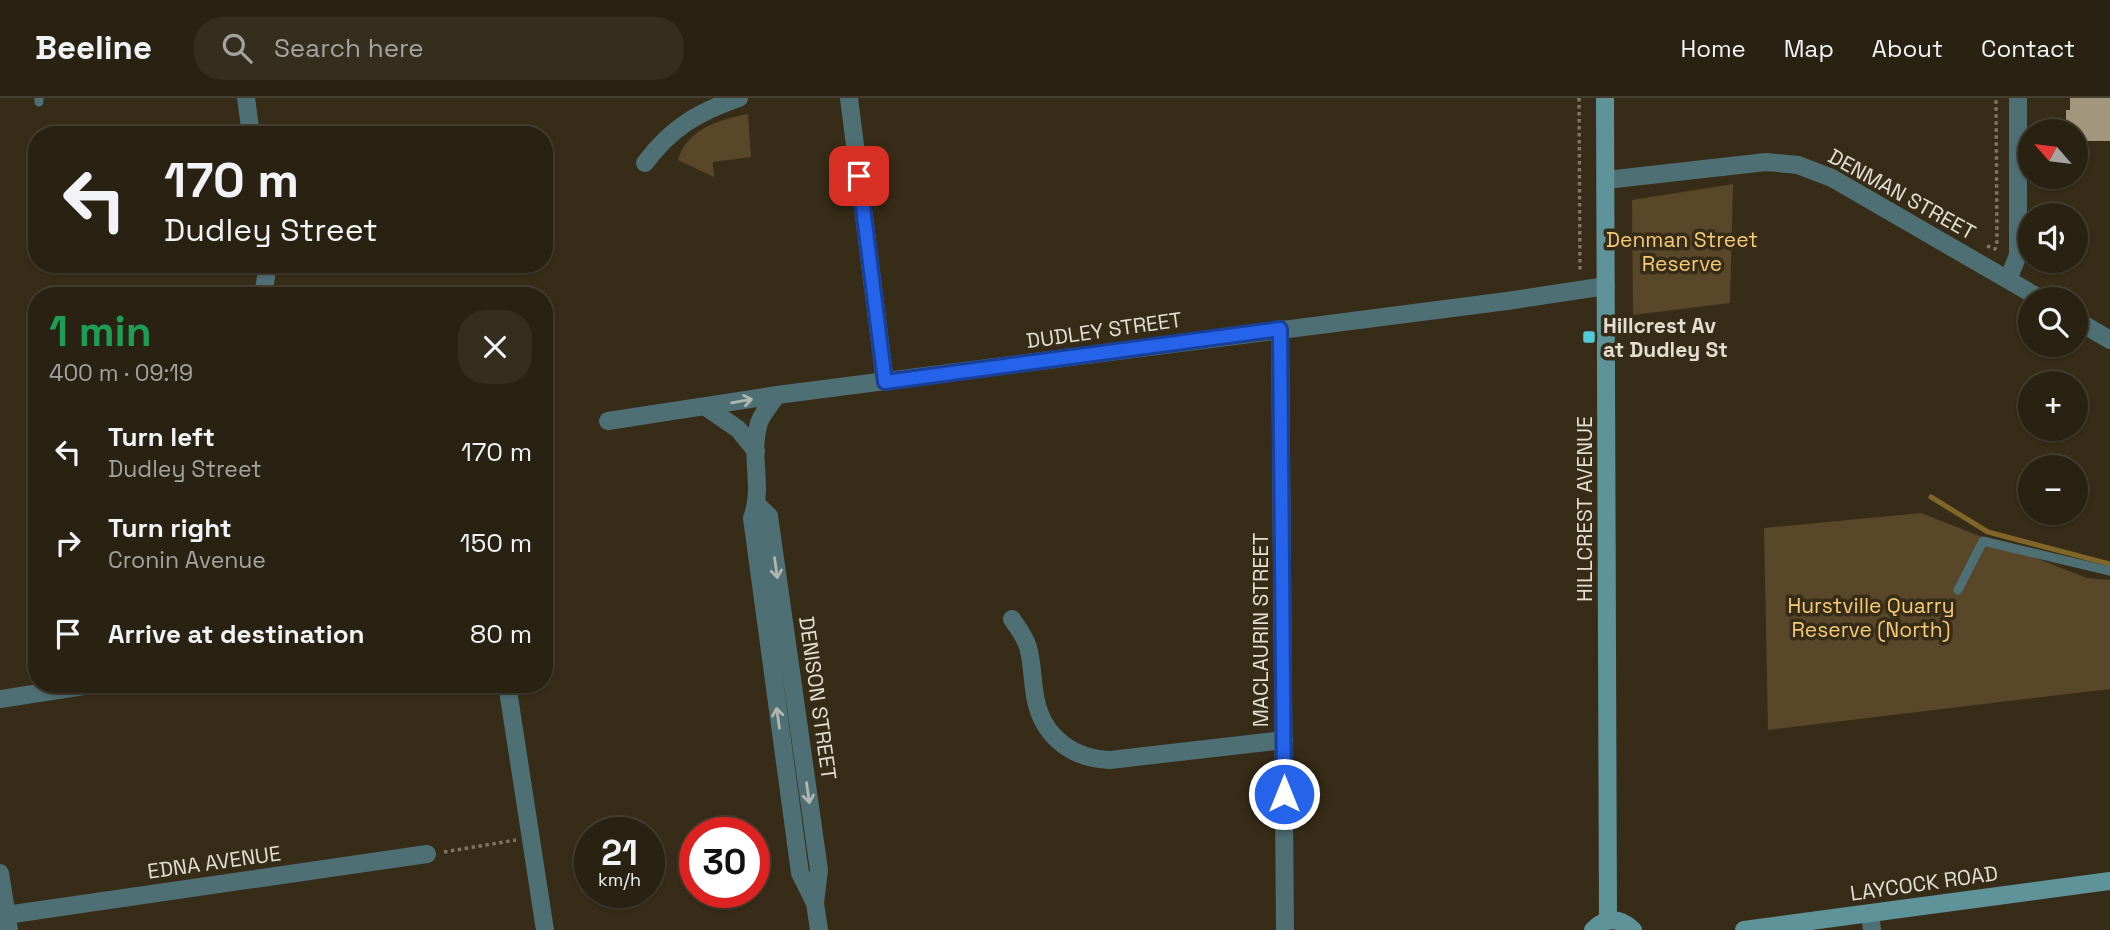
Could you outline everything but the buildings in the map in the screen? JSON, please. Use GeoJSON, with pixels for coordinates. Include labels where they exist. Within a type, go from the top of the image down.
{"type":"FeatureCollection","features":[{"type":"Feature","properties":{"kind":"main road","name":"HILLCREST AVENUE"},"geometry":{"type":"LineString","coordinates":[[1605,98],[1608,920]]}},
{"type":"Feature","properties":{"kind":"main road","name":"LAYCOCK ROAD"},"geometry":{"type":"LineString","coordinates":[[1744,930],[1871,922],[2110,881]]}},
{"type":"Feature","properties":{"kind":"main road"},"geometry":{"type":"LineString","coordinates":[[1593,930],[1608,920],[1622,922],[1633,930]]}},
{"type":"Feature","properties":{"kind":"street"},"geometry":{"type":"LineString","coordinates":[[246,98],[250,126]]}},
{"type":"Feature","properties":{"kind":"street"},"geometry":{"type":"LineString","coordinates":[[645,163],[668,136],[700,112],[739,98]]}},
{"type":"Feature","properties":{"kind":"street"},"geometry":{"type":"LineString","coordinates":[[849,98],[885,382]]}},
{"type":"Feature","properties":{"kind":"street"},"geometry":{"type":"LineString","coordinates":[[2008,280],[2018,255],[2018,98]]}},
{"type":"Feature","properties":{"kind":"street","name":"DENMAN STREET"},"geometry":{"type":"LineString","coordinates":[[1606,180],[1766,162],[1798,165],[1832,178],[2020,287]]}},
{"type":"Feature","properties":{"kind":"street","name":"DUDLEY STREET"},"geometry":{"type":"LineString","coordinates":[[608,421],[777,395],[1606,286]]}},
{"type":"Feature","properties":{"kind":"street"},"geometry":{"type":"LineString","coordinates":[[2088,327],[2110,340]]}},
{"type":"Feature","properties":{"kind":"street","name":"MACLAURIN STREET"},"geometry":{"type":"LineString","coordinates":[[1280,329],[1284,930]]}},
{"type":"Feature","properties":{"kind":"street","name":"DENISON STREET"},"geometry":{"type":"LineString","coordinates":[[777,395],[759,423],[756,451],[757,505],[752,518],[800,873],[815,903],[819,930]]}},
{"type":"Feature","properties":{"kind":"street"},"geometry":{"type":"LineString","coordinates":[[706,407],[738,429],[756,451]]}},
{"type":"Feature","properties":{"kind":"street"},"geometry":{"type":"LineString","coordinates":[[1012,619],[1028,647],[1036,702],[1041,716],[1060,742],[1084,758],[1110,761],[1284,740]]}},
{"type":"Feature","properties":{"kind":"street"},"geometry":{"type":"LineString","coordinates":[[0,699],[39,693]]}},
{"type":"Feature","properties":{"kind":"street"},"geometry":{"type":"LineString","coordinates":[[508,693],[545,930]]}},
{"type":"Feature","properties":{"kind":"street","name":"EDNA AVENUE"},"geometry":{"type":"LineString","coordinates":[[8,922],[427,855]]}},
{"type":"Feature","properties":{"kind":"street"},"geometry":{"type":"LineString","coordinates":[[0,873],[8,922]]}},
{"type":"Feature","properties":{"kind":"lane"},"geometry":{"type":"LineString","coordinates":[[1958,590],[1983,541],[2110,571]]}},
{"type":"Feature","properties":{"kind":"path"},"geometry":{"type":"LineString","coordinates":[[1579,98],[1580,272]]}},
{"type":"Feature","properties":{"kind":"path"},"geometry":{"type":"LineString","coordinates":[[1976,240],[1995,249],[1997,242],[1996,98]]}},
{"type":"Feature","properties":{"kind":"path"},"geometry":{"type":"LineString","coordinates":[[427,855],[532,838]]}},
{"type":"Feature","properties":{"kind":"green space"},"geometry":{"type":"Polygon","coordinates":[[[748,114],[751,157],[713,162],[714,177],[678,160],[689,140],[706,127],[748,114]]]}},
{"type":"Feature","properties":{"kind":"green space","name":"Denman Street Reserve"},"geometry":{"type":"Polygon","coordinates":[[[1733,184],[1730,303],[1633,315],[1632,200],[1733,184]]]}},
{"type":"Feature","properties":{"kind":"green space","name":"Hurstville Quarry Reserve (North)"},"geometry":{"type":"Polygon","coordinates":[[[1921,513],[2087,578],[2110,580],[2110,689],[1768,730],[1764,528],[1921,513]]]}},
{"type":"Feature","properties":{"kind":"waterway"},"geometry":{"type":"LineString","coordinates":[[1931,497],[1988,532],[2110,564]]}},
{"type":"Feature","properties":{"kind":"place","name":"Hillcrest Av at Dudley St"},"geometry":{"type":"Point","coordinates":[1589,337]}},
{"type":"Feature","properties":{"kind":"route"},"geometry":{"type":"LineString","coordinates":[[859,176],[885,382],[1280,329],[1284,794]]}}]}
